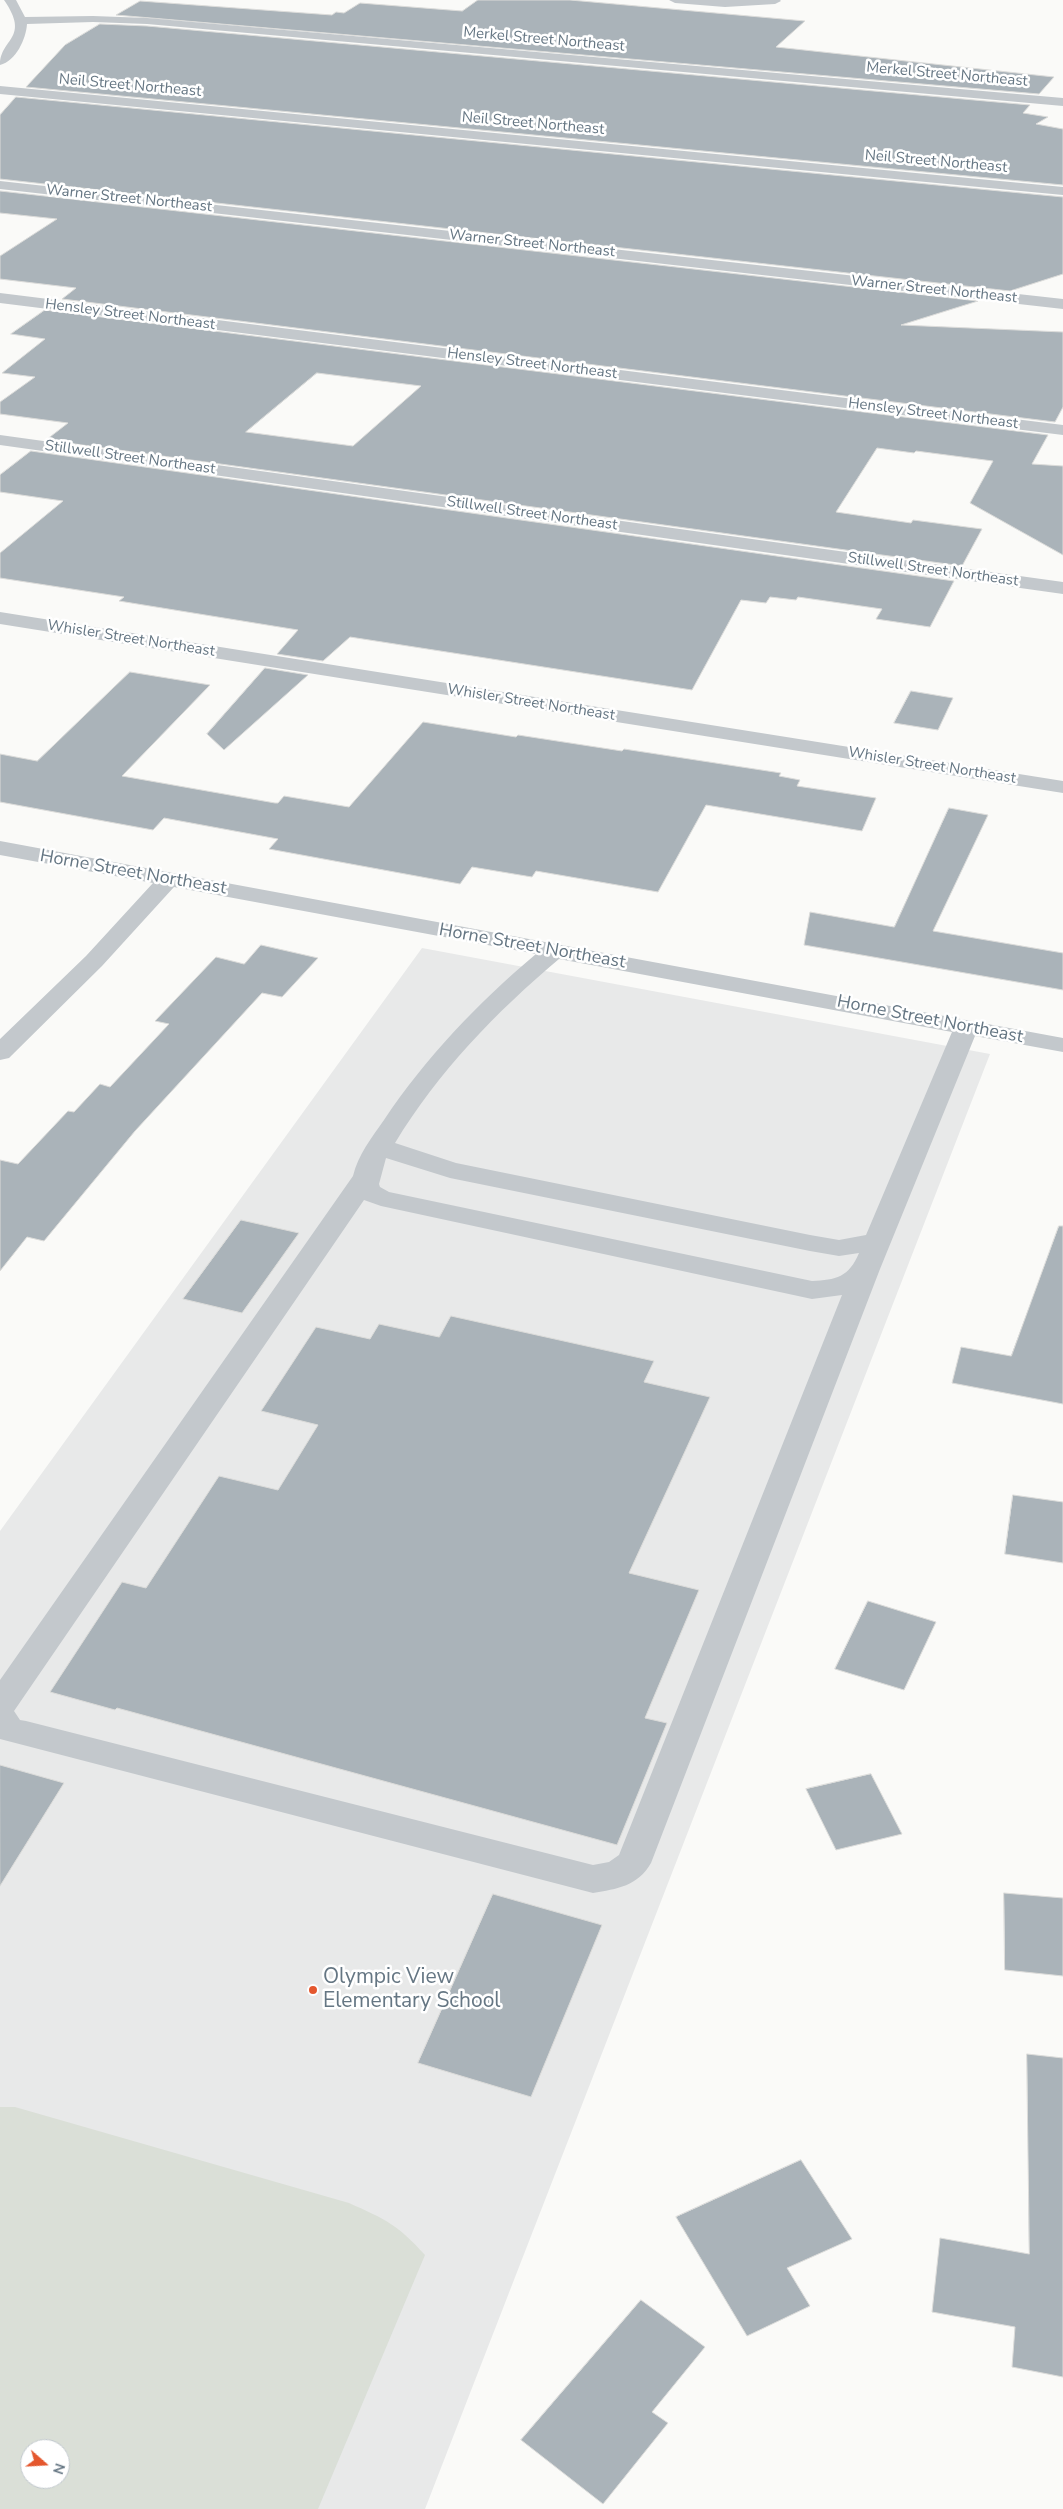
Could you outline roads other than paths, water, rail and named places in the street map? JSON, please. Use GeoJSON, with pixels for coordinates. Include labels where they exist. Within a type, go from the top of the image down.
{"type":"FeatureCollection","features":[{"type":"Feature","properties":{"kind":"street"},"geometry":{"type":"LineString","coordinates":[[0,61],[12,49],[20,34],[21,21],[10,0]]}},
{"type":"Feature","properties":{"kind":"street"},"geometry":{"type":"LineString","coordinates":[[675,0],[725,4],[775,1]]}},
{"type":"Feature","properties":{"kind":"street","name":"Merkel Street Northeast"},"geometry":{"type":"LineString","coordinates":[[21,21],[101,19],[147,21],[1063,102]]}},
{"type":"Feature","properties":{"kind":"street","name":"Neil Street Northeast"},"geometry":{"type":"LineString","coordinates":[[0,90],[1063,191]]}},
{"type":"Feature","properties":{"kind":"street","name":"Warner Street Northeast"},"geometry":{"type":"LineString","coordinates":[[0,185],[1063,304]]}},
{"type":"Feature","properties":{"kind":"street","name":"Hensley Street Northeast"},"geometry":{"type":"LineString","coordinates":[[0,298],[1063,430]]}},
{"type":"Feature","properties":{"kind":"street","name":"Stillwell Street Northeast"},"geometry":{"type":"LineString","coordinates":[[0,440],[1063,588]]}},
{"type":"Feature","properties":{"kind":"street","name":"Whisler Street Northeast"},"geometry":{"type":"LineString","coordinates":[[0,618],[1063,787]]}},
{"type":"Feature","properties":{"kind":"street","name":"Horne Street Northeast"},"geometry":{"type":"LineString","coordinates":[[0,848],[1063,1045]]}},
{"type":"Feature","properties":{"kind":"street"},"geometry":{"type":"LineString","coordinates":[[0,1053],[94,961],[168,880]]}},
{"type":"Feature","properties":{"kind":"street"},"geometry":{"type":"LineString","coordinates":[[0,1706],[364,1180],[380,1147],[410,1099],[458,1040],[520,979],[554,951]]}},
{"type":"Feature","properties":{"kind":"street"},"geometry":{"type":"LineString","coordinates":[[0,1716],[8,1729],[592,1879],[618,1875],[633,1862],[872,1256],[966,1027]]}},
{"type":"Feature","properties":{"kind":"street"},"geometry":{"type":"LineString","coordinates":[[380,1147],[450,1170],[872,1256]]}},
{"type":"Feature","properties":{"kind":"street"},"geometry":{"type":"LineString","coordinates":[[364,1180],[366,1191],[381,1198],[812,1290],[834,1289],[854,1282],[872,1256]]}},
{"type":"Feature","properties":{"kind":"place","name":"Olympic View Elementary School"},"geometry":{"type":"Point","coordinates":[313,1990]}}]}
